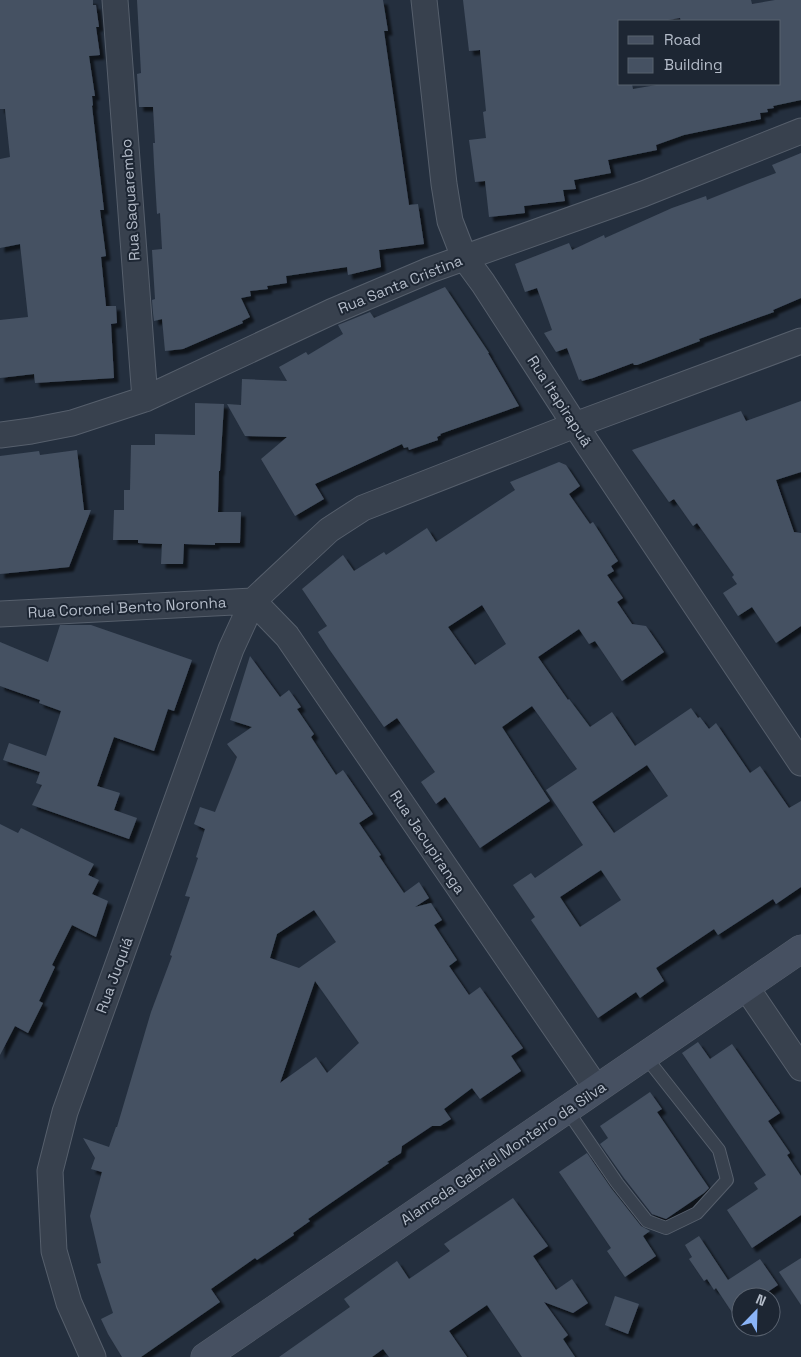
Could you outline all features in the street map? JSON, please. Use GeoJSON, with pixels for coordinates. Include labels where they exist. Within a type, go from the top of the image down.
{"type":"FeatureCollection","features":[{"type":"Feature","properties":{"kind":"street","name":"Rua Saquarembo"},"geometry":{"type":"LineString","coordinates":[[115,0],[145,399]]}},
{"type":"Feature","properties":{"kind":"street","name":"Rua Itapirapuã"},"geometry":{"type":"LineString","coordinates":[[424,0],[444,184],[450,220],[464,257],[483,283],[574,425],[801,763]]}},
{"type":"Feature","properties":{"kind":"street","name":"Rua Santa Cristina"},"geometry":{"type":"LineString","coordinates":[[0,435],[72,423],[145,399],[331,312],[464,257],[644,194],[801,130]]}},
{"type":"Feature","properties":{"kind":"street"},"geometry":{"type":"LineString","coordinates":[[253,601],[329,530],[363,508],[574,425],[801,340]]}},
{"type":"Feature","properties":{"kind":"street","name":"Rua Coronel Bento Noronha"},"geometry":{"type":"LineString","coordinates":[[0,614],[253,601]]}},
{"type":"Feature","properties":{"kind":"street","name":"Rua Jacupiranga"},"geometry":{"type":"LineString","coordinates":[[253,601],[287,636],[597,1089]]}},
{"type":"Feature","properties":{"kind":"street","name":"Rua Juquiá"},"geometry":{"type":"LineString","coordinates":[[93,1357],[70,1304],[54,1251],[50,1172],[65,1112],[231,649],[253,601]]}},
{"type":"Feature","properties":{"kind":"street","name":"Alameda Gabriel Monteiro da Silva"},"geometry":{"type":"LineString","coordinates":[[206,1357],[801,949]]}},
{"type":"Feature","properties":{"kind":"street"},"geometry":{"type":"LineString","coordinates":[[746,987],[801,1068]]}},
{"type":"Feature","properties":{"kind":"lane"},"geometry":{"type":"LineString","coordinates":[[567,1110],[617,1183],[647,1221],[666,1228],[697,1213],[727,1180],[719,1150],[645,1056]]}},
{"type":"Feature","properties":{"kind":"building"},"geometry":{"type":"Polygon","coordinates":[[[0,0],[93,0],[93,5],[96,5],[99,27],[96,27],[100,55],[89,56],[95,96],[92,96],[92,106],[104,210],[100,210],[106,256],[101,257],[106,306],[116,306],[117,323],[111,324],[114,378],[35,383],[34,374],[0,378],[0,320],[28,317],[20,244],[0,248],[0,159],[10,157],[5,109],[0,109],[0,0]]]}},
{"type":"Feature","properties":{"kind":"building"},"geometry":{"type":"Polygon","coordinates":[[[137,0],[383,0],[388,31],[384,31],[409,205],[418,204],[424,244],[379,250],[381,267],[348,275],[347,267],[286,276],[287,283],[267,286],[268,289],[250,291],[251,296],[241,298],[250,317],[242,321],[243,323],[183,349],[165,351],[162,319],[154,321],[153,313],[152,300],[155,299],[152,250],[162,249],[160,213],[157,214],[153,107],[139,107],[137,74],[141,73],[137,0]]]}},
{"type":"Feature","properties":{"kind":"building"},"geometry":{"type":"Polygon","coordinates":[[[463,0],[751,0],[752,4],[775,0],[801,0],[801,100],[773,106],[774,108],[767,109],[768,112],[760,113],[761,119],[684,135],[656,145],[657,150],[608,160],[611,173],[574,180],[576,189],[563,190],[565,201],[524,206],[525,213],[489,217],[485,181],[475,182],[469,140],[486,138],[483,112],[486,111],[480,50],[469,51],[463,0]]]}},
{"type":"Feature","properties":{"kind":"building"},"geometry":{"type":"Polygon","coordinates":[[[801,153],[801,298],[773,310],[774,312],[699,339],[700,341],[637,365],[633,363],[593,378],[579,380],[567,348],[556,352],[544,333],[552,330],[537,288],[525,292],[515,264],[569,243],[572,250],[604,235],[605,238],[672,208],[706,196],[707,200],[776,173],[772,165],[801,153]]]}},
{"type":"Feature","properties":{"kind":"building"},"geometry":{"type":"Polygon","coordinates":[[[445,287],[489,353],[519,406],[440,434],[437,437],[438,440],[409,450],[408,447],[404,448],[402,444],[315,484],[324,499],[295,516],[261,459],[287,437],[245,436],[227,404],[241,405],[242,379],[287,381],[279,367],[306,352],[308,355],[343,334],[338,325],[370,312],[374,318],[445,287]]]}},
{"type":"Feature","properties":{"kind":"building"},"geometry":{"type":"Polygon","coordinates":[[[801,401],[801,472],[776,480],[794,532],[801,533],[801,626],[776,643],[752,607],[738,616],[723,593],[737,584],[732,577],[734,575],[697,523],[693,526],[674,499],[669,502],[632,450],[741,411],[746,421],[801,401]]]}},
{"type":"Feature","properties":{"kind":"building"},"geometry":{"type":"Polygon","coordinates":[[[195,403],[224,404],[218,512],[241,512],[240,543],[215,543],[215,545],[184,544],[183,564],[161,564],[162,544],[138,543],[138,540],[113,540],[114,510],[124,510],[124,490],[130,490],[131,445],[155,445],[155,434],[195,435],[195,403]]]}},
{"type":"Feature","properties":{"kind":"building"},"geometry":{"type":"Polygon","coordinates":[[[77,450],[84,510],[91,510],[69,567],[0,574],[0,456],[39,451],[40,455],[77,450]]]}},
{"type":"Feature","properties":{"kind":"building"},"geometry":{"type":"Polygon","coordinates":[[[559,462],[566,465],[580,486],[569,494],[590,524],[593,522],[618,561],[611,566],[614,571],[607,575],[623,598],[617,602],[632,624],[646,626],[664,652],[622,681],[595,641],[589,644],[579,629],[538,657],[568,700],[590,727],[612,712],[635,746],[691,708],[709,729],[716,723],[750,773],[760,766],[789,808],[801,801],[801,887],[776,904],[773,899],[718,935],[714,929],[656,968],[664,981],[640,998],[636,992],[598,1018],[531,920],[535,917],[513,885],[531,873],[535,878],[583,845],[546,790],[577,769],[532,706],[502,727],[550,801],[480,848],[445,797],[436,804],[421,782],[435,772],[397,718],[384,727],[329,649],[318,632],[327,626],[302,589],[343,555],[354,571],[384,552],[386,555],[427,528],[436,542],[515,490],[510,482],[559,462]],[[482,605],[448,627],[475,665],[506,644],[482,605]],[[647,765],[592,802],[614,833],[668,796],[647,765]],[[601,870],[560,897],[580,927],[621,900],[601,870]]]}},
{"type":"Feature","properties":{"kind":"building"},"geometry":{"type":"Polygon","coordinates":[[[60,625],[91,625],[192,660],[174,711],[168,709],[154,751],[114,737],[97,786],[120,793],[114,810],[137,818],[129,839],[32,805],[42,785],[36,783],[40,772],[3,760],[9,743],[46,756],[61,711],[39,703],[40,700],[0,686],[0,642],[48,662],[60,625]]]}},
{"type":"Feature","properties":{"kind":"building"},"geometry":{"type":"Polygon","coordinates":[[[250,656],[280,697],[289,690],[301,707],[297,709],[314,734],[311,737],[336,775],[343,770],[373,814],[359,823],[404,893],[419,882],[429,898],[415,907],[431,903],[442,920],[434,925],[457,960],[449,966],[469,995],[480,987],[523,1048],[511,1056],[521,1071],[480,1099],[472,1088],[444,1109],[451,1119],[440,1126],[432,1126],[402,1146],[401,1153],[387,1162],[389,1163],[308,1219],[310,1221],[293,1233],[294,1235],[257,1260],[255,1258],[211,1289],[220,1302],[141,1357],[122,1357],[101,1319],[113,1313],[97,1264],[101,1263],[90,1216],[102,1172],[91,1169],[95,1158],[83,1138],[109,1147],[117,1127],[151,1012],[172,956],[170,955],[190,897],[185,896],[198,858],[196,857],[205,829],[194,824],[200,807],[215,812],[237,757],[227,744],[252,727],[230,720],[250,656]],[[314,910],[277,934],[270,958],[299,968],[336,942],[314,910]],[[315,981],[280,1083],[316,1057],[327,1073],[359,1043],[315,981]]]}},
{"type":"Feature","properties":{"kind":"building"},"geometry":{"type":"Polygon","coordinates":[[[0,824],[18,833],[21,828],[94,864],[88,875],[99,880],[92,894],[108,901],[96,937],[72,925],[52,965],[55,967],[39,1001],[43,1003],[28,1033],[15,1026],[0,1055],[0,824]]]}},
{"type":"Feature","properties":{"kind":"building"},"geometry":{"type":"Polygon","coordinates":[[[698,1042],[710,1059],[732,1044],[780,1113],[768,1121],[790,1153],[787,1155],[801,1176],[801,1215],[752,1248],[727,1210],[758,1189],[754,1183],[766,1175],[682,1053],[698,1042]]]}},
{"type":"Feature","properties":{"kind":"building"},"geometry":{"type":"Polygon","coordinates":[[[650,1092],[662,1109],[657,1112],[709,1188],[666,1219],[652,1214],[600,1144],[608,1138],[600,1126],[650,1092]]]}},
{"type":"Feature","properties":{"kind":"building"},"geometry":{"type":"Polygon","coordinates":[[[587,1153],[611,1188],[641,1226],[650,1231],[643,1236],[656,1256],[625,1277],[607,1251],[611,1248],[559,1172],[587,1153]]]}},
{"type":"Feature","properties":{"kind":"building"},"geometry":{"type":"Polygon","coordinates":[[[513,1198],[548,1246],[533,1256],[556,1290],[572,1279],[588,1303],[573,1313],[544,1302],[568,1335],[563,1339],[575,1357],[522,1357],[487,1305],[449,1331],[467,1357],[389,1357],[383,1349],[372,1357],[279,1357],[350,1307],[344,1299],[397,1261],[409,1279],[450,1251],[444,1244],[513,1198]]]}},
{"type":"Feature","properties":{"kind":"building"},"geometry":{"type":"Polygon","coordinates":[[[699,1236],[728,1280],[760,1259],[778,1285],[775,1287],[731,1287],[731,1311],[716,1288],[714,1290],[707,1279],[704,1281],[689,1259],[692,1257],[685,1245],[699,1236]]]}},
{"type":"Feature","properties":{"kind":"building"},"geometry":{"type":"Polygon","coordinates":[[[801,1258],[801,1305],[779,1272],[801,1258]]]}},
{"type":"Feature","properties":{"kind":"building"},"geometry":{"type":"Polygon","coordinates":[[[615,1296],[639,1304],[628,1334],[605,1325],[615,1296]]]}}]}
